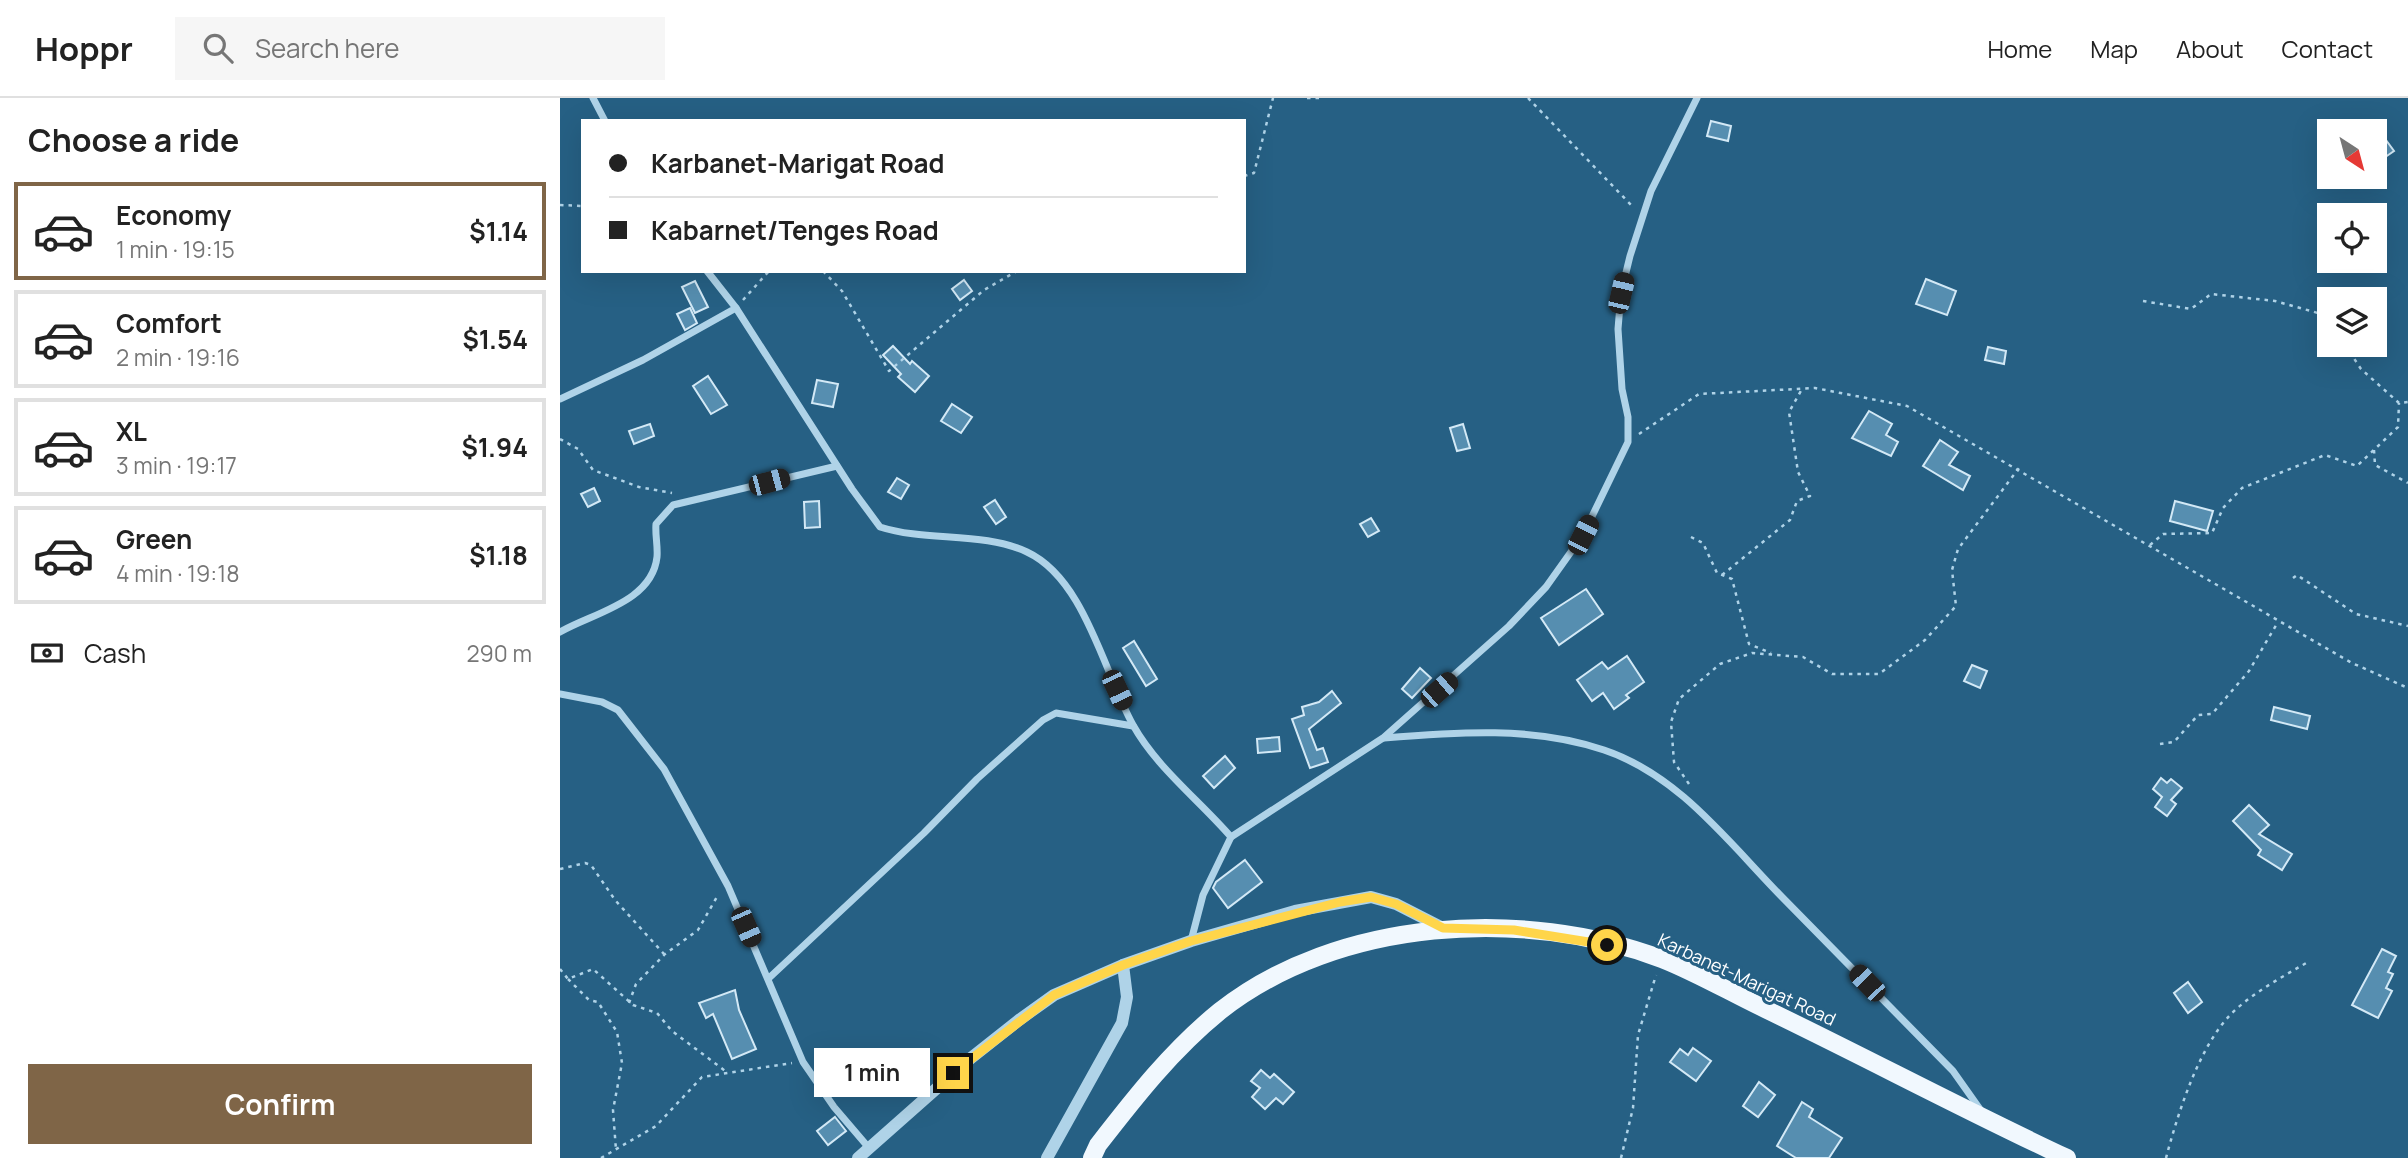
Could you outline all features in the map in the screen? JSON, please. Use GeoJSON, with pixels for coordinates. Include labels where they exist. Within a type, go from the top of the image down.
{"type":"FeatureCollection","features":[{"type":"Feature","properties":{"kind":"main road","name":"Karbanet-Marigat Road"},"geometry":{"type":"LineString","coordinates":[[1092,1158],[1098,1144],[1157,1070],[1223,1009],[1305,962],[1342,949],[1443,928],[1488,928],[1574,937],[1661,959],[2067,1158]]}},
{"type":"Feature","properties":{"kind":"street"},"geometry":{"type":"LineString","coordinates":[[593,98],[604,119]]}},
{"type":"Feature","properties":{"kind":"street"},"geometry":{"type":"LineString","coordinates":[[1191,941],[1203,895],[1231,837],[1383,738],[1476,657],[1546,587],[1583,535],[1628,442],[1628,417],[1622,389],[1618,329],[1621,293],[1642,215],[1697,98]]}},
{"type":"Feature","properties":{"kind":"street"},"geometry":{"type":"LineString","coordinates":[[708,273],[736,308],[837,466],[880,527],[997,544],[1026,551],[1058,574],[1101,652],[1133,726],[1165,768],[1231,837]]}},
{"type":"Feature","properties":{"kind":"street"},"geometry":{"type":"LineString","coordinates":[[560,399],[643,360],[736,308]]}},
{"type":"Feature","properties":{"kind":"street"},"geometry":{"type":"LineString","coordinates":[[560,632],[620,604],[642,589],[657,558],[656,524],[662,513],[673,505],[837,466]]}},
{"type":"Feature","properties":{"kind":"street"},"geometry":{"type":"LineString","coordinates":[[560,694],[602,702],[618,710],[664,769],[728,886],[803,1062],[834,1107],[869,1148]]}},
{"type":"Feature","properties":{"kind":"street"},"geometry":{"type":"LineString","coordinates":[[769,978],[977,779],[1043,720],[1056,713],[1133,726]]}},
{"type":"Feature","properties":{"kind":"street"},"geometry":{"type":"LineString","coordinates":[[1383,738],[1435,734],[1531,733],[1605,750],[1648,769],[1681,794],[1724,836],[1953,1071],[1989,1122]]}},
{"type":"Feature","properties":{"kind":"street"},"geometry":{"type":"LineString","coordinates":[[859,1158],[1019,1020],[1054,995],[1123,965],[1191,941],[1295,911],[1371,897],[1396,904],[1443,928]]}},
{"type":"Feature","properties":{"kind":"street"},"geometry":{"type":"LineString","coordinates":[[1047,1158],[1122,1023],[1127,996],[1123,965]]}},
{"type":"Feature","properties":{"kind":"path"},"geometry":{"type":"LineString","coordinates":[[1246,175],[1254,173],[1273,98]]}},
{"type":"Feature","properties":{"kind":"path"},"geometry":{"type":"LineString","coordinates":[[1307,98],[1322,98]]}},
{"type":"Feature","properties":{"kind":"path"},"geometry":{"type":"LineString","coordinates":[[1528,98],[1642,215]]}},
{"type":"Feature","properties":{"kind":"path"},"geometry":{"type":"LineString","coordinates":[[560,205],[581,206]]}},
{"type":"Feature","properties":{"kind":"path"},"geometry":{"type":"LineString","coordinates":[[736,308],[767,273]]}},
{"type":"Feature","properties":{"kind":"path"},"geometry":{"type":"LineString","coordinates":[[825,273],[842,291],[889,371],[984,290],[1014,273]]}},
{"type":"Feature","properties":{"kind":"path"},"geometry":{"type":"LineString","coordinates":[[2143,301],[2191,309],[2211,294],[2275,300],[2317,313]]}},
{"type":"Feature","properties":{"kind":"path"},"geometry":{"type":"LineString","coordinates":[[2353,357],[2361,369],[2399,403],[2408,402]]}},
{"type":"Feature","properties":{"kind":"path"},"geometry":{"type":"LineString","coordinates":[[1628,442],[1699,394],[1815,388],[1907,406],[2019,468],[2352,663],[2408,688]]}},
{"type":"Feature","properties":{"kind":"path"},"geometry":{"type":"LineString","coordinates":[[1722,575],[1790,520],[1797,500],[1810,496],[1798,471],[1789,412],[1802,389]]}},
{"type":"Feature","properties":{"kind":"path"},"geometry":{"type":"LineString","coordinates":[[2150,545],[2163,534],[2212,533],[2223,508],[2242,488],[2325,454],[2357,466],[2398,427],[2399,403]]}},
{"type":"Feature","properties":{"kind":"path"},"geometry":{"type":"LineString","coordinates":[[560,439],[578,449],[593,470],[639,487],[698,497]]}},
{"type":"Feature","properties":{"kind":"path"},"geometry":{"type":"LineString","coordinates":[[2374,450],[2375,465],[2408,483]]}},
{"type":"Feature","properties":{"kind":"path"},"geometry":{"type":"LineString","coordinates":[[1695,793],[1674,762],[1671,722],[1679,699],[1720,664],[1752,653],[1803,657],[1832,674],[1879,674],[1925,640],[1956,606],[1952,570],[1958,549],[2019,468]]}},
{"type":"Feature","properties":{"kind":"path"},"geometry":{"type":"LineString","coordinates":[[1691,537],[1703,543],[1717,573],[1732,579],[1749,644],[1776,654]]}},
{"type":"Feature","properties":{"kind":"path"},"geometry":{"type":"LineString","coordinates":[[2293,578],[2297,575],[2307,580],[2356,614],[2408,626]]}},
{"type":"Feature","properties":{"kind":"path"},"geometry":{"type":"LineString","coordinates":[[2160,744],[2174,742],[2198,715],[2212,713],[2249,671],[2279,621]]}},
{"type":"Feature","properties":{"kind":"path"},"geometry":{"type":"LineString","coordinates":[[560,869],[585,863],[591,865],[615,900],[665,954]]}},
{"type":"Feature","properties":{"kind":"path"},"geometry":{"type":"LineString","coordinates":[[629,1003],[636,984],[665,954],[698,930],[715,898],[728,886]]}},
{"type":"Feature","properties":{"kind":"path"},"geometry":{"type":"LineString","coordinates":[[1621,1158],[1633,1108],[1633,1072],[1638,1035],[1661,959]]}},
{"type":"Feature","properties":{"kind":"path"},"geometry":{"type":"LineString","coordinates":[[2166,1158],[2178,1113],[2208,1043],[2232,1013],[2263,989],[2308,962]]}},
{"type":"Feature","properties":{"kind":"path"},"geometry":{"type":"LineString","coordinates":[[560,969],[589,1000],[598,1002],[617,1032],[622,1063],[613,1110],[616,1150]]}},
{"type":"Feature","properties":{"kind":"path"},"geometry":{"type":"LineString","coordinates":[[568,979],[593,969],[629,1003],[657,1013],[672,1031],[728,1073]]}},
{"type":"Feature","properties":{"kind":"path"},"geometry":{"type":"LineString","coordinates":[[601,1158],[656,1126],[702,1077],[803,1062]]}},
{"type":"Feature","properties":{"kind":"building"},"geometry":{"type":"Polygon","coordinates":[[[1711,121],[1731,126],[1728,141],[1707,136],[1711,121]]]}},
{"type":"Feature","properties":{"kind":"building"},"geometry":{"type":"Polygon","coordinates":[[[2387,141],[2394,151],[2387,156],[2387,141]]]}},
{"type":"Feature","properties":{"kind":"building"},"geometry":{"type":"Polygon","coordinates":[[[1926,279],[1956,291],[1947,315],[1916,304],[1926,279]]]}},
{"type":"Feature","properties":{"kind":"building"},"geometry":{"type":"Polygon","coordinates":[[[964,280],[972,291],[960,300],[952,289],[964,280]]]}},
{"type":"Feature","properties":{"kind":"building"},"geometry":{"type":"Polygon","coordinates":[[[695,281],[708,307],[695,313],[682,287],[695,281]]]}},
{"type":"Feature","properties":{"kind":"building"},"geometry":{"type":"Polygon","coordinates":[[[690,308],[697,323],[685,330],[677,314],[690,308]]]}},
{"type":"Feature","properties":{"kind":"building"},"geometry":{"type":"Polygon","coordinates":[[[893,346],[910,364],[912,361],[929,376],[915,392],[898,377],[901,374],[883,355],[893,346]]]}},
{"type":"Feature","properties":{"kind":"building"},"geometry":{"type":"Polygon","coordinates":[[[1988,347],[2006,351],[2004,364],[1985,360],[1988,347]]]}},
{"type":"Feature","properties":{"kind":"building"},"geometry":{"type":"Polygon","coordinates":[[[708,376],[727,405],[711,414],[693,386],[708,376]]]}},
{"type":"Feature","properties":{"kind":"building"},"geometry":{"type":"Polygon","coordinates":[[[817,380],[838,384],[833,407],[812,403],[817,380]]]}},
{"type":"Feature","properties":{"kind":"building"},"geometry":{"type":"Polygon","coordinates":[[[952,404],[972,417],[961,433],[941,421],[952,404]]]}},
{"type":"Feature","properties":{"kind":"building"},"geometry":{"type":"Polygon","coordinates":[[[1869,411],[1892,424],[1886,435],[1898,442],[1891,456],[1852,438],[1869,411]]]}},
{"type":"Feature","properties":{"kind":"building"},"geometry":{"type":"Polygon","coordinates":[[[650,424],[654,436],[634,444],[629,431],[650,424]]]}},
{"type":"Feature","properties":{"kind":"building"},"geometry":{"type":"Polygon","coordinates":[[[1463,424],[1470,448],[1457,451],[1450,428],[1463,424]]]}},
{"type":"Feature","properties":{"kind":"building"},"geometry":{"type":"Polygon","coordinates":[[[1940,440],[1958,452],[1949,465],[1970,476],[1963,490],[1923,466],[1940,440]]]}},
{"type":"Feature","properties":{"kind":"building"},"geometry":{"type":"Polygon","coordinates":[[[897,478],[909,485],[901,499],[888,492],[897,478]]]}},
{"type":"Feature","properties":{"kind":"building"},"geometry":{"type":"Polygon","coordinates":[[[594,488],[600,501],[588,507],[581,494],[594,488]]]}},
{"type":"Feature","properties":{"kind":"building"},"geometry":{"type":"Polygon","coordinates":[[[995,500],[1006,517],[996,524],[984,507],[995,500]]]}},
{"type":"Feature","properties":{"kind":"building"},"geometry":{"type":"Polygon","coordinates":[[[819,501],[820,527],[805,528],[804,502],[819,501]]]}},
{"type":"Feature","properties":{"kind":"building"},"geometry":{"type":"Polygon","coordinates":[[[2175,501],[2213,511],[2207,531],[2170,521],[2175,501]]]}},
{"type":"Feature","properties":{"kind":"building"},"geometry":{"type":"Polygon","coordinates":[[[1371,518],[1379,531],[1368,537],[1360,524],[1371,518]]]}},
{"type":"Feature","properties":{"kind":"building"},"geometry":{"type":"Polygon","coordinates":[[[1586,589],[1603,614],[1559,645],[1541,618],[1586,589]]]}},
{"type":"Feature","properties":{"kind":"building"},"geometry":{"type":"Polygon","coordinates":[[[1134,641],[1157,679],[1146,686],[1123,648],[1134,641]]]}},
{"type":"Feature","properties":{"kind":"building"},"geometry":{"type":"Polygon","coordinates":[[[1627,656],[1644,682],[1626,695],[1629,698],[1614,709],[1603,693],[1592,701],[1577,680],[1602,662],[1608,669],[1627,656]]]}},
{"type":"Feature","properties":{"kind":"building"},"geometry":{"type":"Polygon","coordinates":[[[1972,665],[1987,671],[1980,688],[1964,681],[1972,665]]]}},
{"type":"Feature","properties":{"kind":"building"},"geometry":{"type":"Polygon","coordinates":[[[1420,668],[1431,678],[1412,698],[1402,689],[1420,668]]]}},
{"type":"Feature","properties":{"kind":"building"},"geometry":{"type":"Polygon","coordinates":[[[1332,691],[1341,703],[1309,729],[1317,750],[1323,748],[1328,762],[1310,768],[1292,719],[1304,715],[1302,707],[1319,702],[1332,691]]]}},
{"type":"Feature","properties":{"kind":"building"},"geometry":{"type":"Polygon","coordinates":[[[2274,707],[2310,716],[2307,729],[2271,720],[2274,707]]]}},
{"type":"Feature","properties":{"kind":"building"},"geometry":{"type":"Polygon","coordinates":[[[1279,737],[1280,751],[1258,753],[1257,739],[1279,737]]]}},
{"type":"Feature","properties":{"kind":"building"},"geometry":{"type":"Polygon","coordinates":[[[1225,756],[1235,768],[1214,788],[1203,776],[1225,756]]]}},
{"type":"Feature","properties":{"kind":"building"},"geometry":{"type":"Polygon","coordinates":[[[2161,778],[2167,783],[2171,779],[2182,788],[2171,800],[2176,804],[2167,816],[2155,807],[2162,797],[2153,789],[2161,778]]]}},
{"type":"Feature","properties":{"kind":"building"},"geometry":{"type":"Polygon","coordinates":[[[2249,805],[2269,825],[2259,834],[2292,854],[2282,870],[2258,855],[2261,850],[2233,821],[2249,805]]]}},
{"type":"Feature","properties":{"kind":"building"},"geometry":{"type":"Polygon","coordinates":[[[1245,860],[1262,882],[1228,908],[1213,888],[1216,882],[1245,860]]]}},
{"type":"Feature","properties":{"kind":"building"},"geometry":{"type":"Polygon","coordinates":[[[2382,949],[2396,956],[2388,972],[2393,974],[2386,988],[2392,991],[2378,1018],[2352,1005],[2382,949]]]}},
{"type":"Feature","properties":{"kind":"building"},"geometry":{"type":"Polygon","coordinates":[[[2188,982],[2202,1002],[2188,1013],[2174,993],[2188,982]]]}},
{"type":"Feature","properties":{"kind":"building"},"geometry":{"type":"Polygon","coordinates":[[[735,990],[739,1010],[756,1049],[732,1059],[713,1014],[706,1018],[699,1003],[735,990]]]}},
{"type":"Feature","properties":{"kind":"building"},"geometry":{"type":"Polygon","coordinates":[[[1693,1048],[1711,1061],[1696,1081],[1670,1062],[1680,1049],[1688,1055],[1693,1048]]]}},
{"type":"Feature","properties":{"kind":"building"},"geometry":{"type":"Polygon","coordinates":[[[1261,1070],[1270,1078],[1274,1074],[1294,1092],[1283,1104],[1276,1098],[1265,1109],[1252,1097],[1260,1088],[1251,1081],[1261,1070]]]}},
{"type":"Feature","properties":{"kind":"building"},"geometry":{"type":"Polygon","coordinates":[[[1759,1082],[1775,1095],[1758,1117],[1743,1106],[1759,1082]]]}},
{"type":"Feature","properties":{"kind":"building"},"geometry":{"type":"Polygon","coordinates":[[[1802,1102],[1813,1109],[1809,1117],[1842,1138],[1829,1158],[1796,1158],[1777,1146],[1802,1102]]]}},
{"type":"Feature","properties":{"kind":"building"},"geometry":{"type":"Polygon","coordinates":[[[835,1117],[846,1131],[828,1145],[817,1131],[835,1117]]]}},
{"type":"Feature","properties":{"kind":"route"},"geometry":{"type":"LineString","coordinates":[[953,1073],[1054,995],[1123,965],[1191,941],[1295,911],[1340,902],[1371,897],[1396,904],[1443,928],[1514,930],[1574,937],[1607,945]]}}]}
